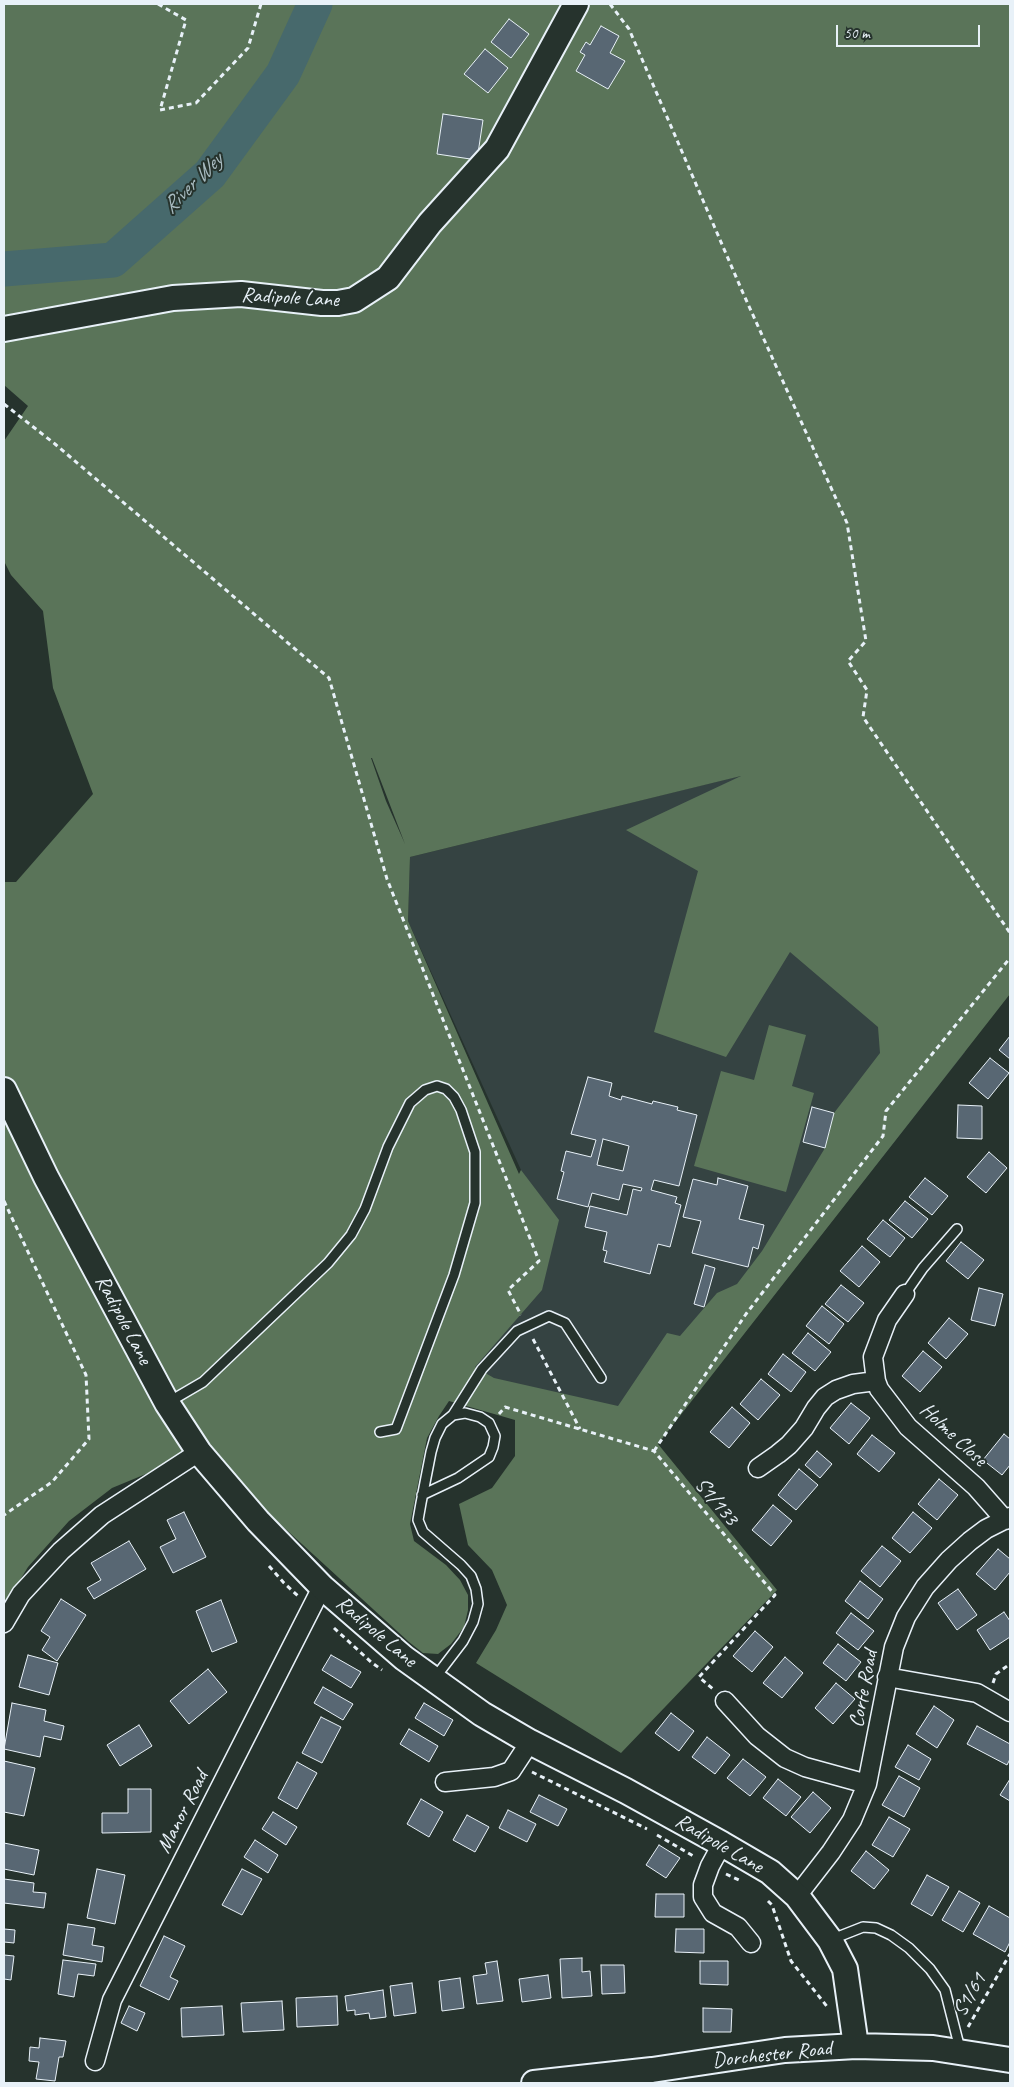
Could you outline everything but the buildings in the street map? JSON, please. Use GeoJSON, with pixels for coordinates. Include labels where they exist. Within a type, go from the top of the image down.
{"type":"FeatureCollection","features":[{"type":"Feature","properties":{"kind":"street","name":"Radipole Lane"},"geometry":{"type":"LineString","coordinates":[[4,329],[173,298],[241,294],[322,303],[354,300],[388,278],[430,223],[497,149],[576,4]]}},
{"type":"Feature","properties":{"kind":"street","name":"Radipole Lane"},"geometry":{"type":"LineString","coordinates":[[4,1090],[46,1177],[167,1403],[199,1452],[258,1521],[317,1597],[482,1714],[530,1742],[626,1791],[770,1872],[797,1896],[830,1940],[845,1970],[856,2046]]}},
{"type":"Feature","properties":{"kind":"street","name":"Holme Close"},"geometry":{"type":"LineString","coordinates":[[905,1294],[888,1320],[873,1358],[879,1390],[908,1427],[976,1487],[1007,1518]]}},
{"type":"Feature","properties":{"kind":"street"},"geometry":{"type":"LineString","coordinates":[[758,1468],[789,1445],[804,1428],[825,1397],[836,1390],[853,1384],[876,1381]]}},
{"type":"Feature","properties":{"kind":"street"},"geometry":{"type":"LineString","coordinates":[[4,1623],[21,1594],[60,1551],[102,1515],[199,1452]]}},
{"type":"Feature","properties":{"kind":"street","name":"Corfe Road"},"geometry":{"type":"LineString","coordinates":[[797,1896],[831,1852],[852,1820],[867,1784],[894,1647],[906,1617],[925,1587],[949,1560],[970,1541],[1007,1518]]}},
{"type":"Feature","properties":{"kind":"street","name":"Manor Road"},"geometry":{"type":"LineString","coordinates":[[95,2061],[112,2000],[317,1597]]}},
{"type":"Feature","properties":{"kind":"street"},"geometry":{"type":"LineString","coordinates":[[887,1677],[977,1693],[987,1697],[1010,1712]]}},
{"type":"Feature","properties":{"kind":"street"},"geometry":{"type":"LineString","coordinates":[[725,1701],[757,1736],[785,1758],[805,1767],[867,1784]]}},
{"type":"Feature","properties":{"kind":"street"},"geometry":{"type":"LineString","coordinates":[[445,1782],[494,1777],[511,1771],[530,1742]]}},
{"type":"Feature","properties":{"kind":"street"},"geometry":{"type":"LineString","coordinates":[[722,1844],[710,1866],[703,1885],[703,1897],[707,1907],[718,1917],[738,1927],[751,1943]]}},
{"type":"Feature","properties":{"kind":"street","name":"Dorchester Road"},"geometry":{"type":"LineString","coordinates":[[534,2083],[652,2070],[786,2050],[856,2046],[933,2048],[1010,2060]]}},
{"type":"Feature","properties":{"kind":"lane"},"geometry":{"type":"LineString","coordinates":[[167,1403],[203,1382],[328,1263],[351,1235],[365,1210],[388,1147],[410,1103],[425,1090],[437,1086],[446,1089],[454,1097],[461,1110],[475,1152],[475,1203],[454,1275],[400,1420],[396,1429],[380,1432]]}},
{"type":"Feature","properties":{"kind":"lane"},"geometry":{"type":"LineString","coordinates":[[905,1294],[957,1229]]}},
{"type":"Feature","properties":{"kind":"lane"},"geometry":{"type":"LineString","coordinates":[[434,1680],[463,1641],[473,1622],[478,1604],[476,1589],[471,1576],[423,1532],[418,1520],[435,1438],[442,1424],[453,1415],[482,1369],[517,1331],[549,1316],[565,1323],[601,1378]]}},
{"type":"Feature","properties":{"kind":"lane"},"geometry":{"type":"LineString","coordinates":[[422,1495],[458,1478],[489,1457],[493,1447],[494,1436],[489,1423],[480,1417],[465,1413],[453,1415]]}},
{"type":"Feature","properties":{"kind":"lane"},"geometry":{"type":"LineString","coordinates":[[830,1940],[863,1926],[876,1928],[891,1935],[909,1948],[930,1969],[946,1990],[960,2052]]}},
{"type":"Feature","properties":{"kind":"path"},"geometry":{"type":"LineString","coordinates":[[158,4],[186,20],[160,110],[196,103],[248,48],[261,4]]}},
{"type":"Feature","properties":{"kind":"path"},"geometry":{"type":"LineString","coordinates":[[610,4],[629,29],[743,293],[847,523],[866,641],[848,661],[867,690],[863,718],[1010,933]]}},
{"type":"Feature","properties":{"kind":"path"},"geometry":{"type":"LineString","coordinates":[[4,404],[55,444],[329,678],[387,879],[539,1262],[508,1290],[580,1429]]}},
{"type":"Feature","properties":{"kind":"path"},"geometry":{"type":"LineString","coordinates":[[489,1423],[505,1407],[654,1451],[746,1314],[883,1136],[886,1110],[1010,958]]}},
{"type":"Feature","properties":{"kind":"path"},"geometry":{"type":"LineString","coordinates":[[4,1201],[86,1375],[89,1438],[52,1482],[4,1516]]}},
{"type":"Feature","properties":{"kind":"path","name":"S1/133"},"geometry":{"type":"LineString","coordinates":[[654,1451],[775,1596],[699,1677],[725,1701]]}},
{"type":"Feature","properties":{"kind":"path"},"geometry":{"type":"LineString","coordinates":[[317,1597],[370,1662],[386,1672]]}},
{"type":"Feature","properties":{"kind":"path"},"geometry":{"type":"LineString","coordinates":[[987,1697],[996,1674],[1010,1664]]}},
{"type":"Feature","properties":{"kind":"path"},"geometry":{"type":"LineString","coordinates":[[516,1764],[650,1831],[710,1866],[742,1882]]}},
{"type":"Feature","properties":{"kind":"path"},"geometry":{"type":"LineString","coordinates":[[762,1895],[772,1905],[791,1961],[833,2015]]}},
{"type":"Feature","properties":{"kind":"path","name":"S1/61"},"geometry":{"type":"LineString","coordinates":[[960,2052],[966,2031],[1010,1954]]}},
{"type":"Feature","properties":{"kind":"shaded area"},"geometry":{"type":"Polygon","coordinates":[[[744,775],[965,1052],[657,1444],[430,1377],[521,1170],[408,921],[410,857],[744,775]]]}},
{"type":"Feature","properties":{"kind":"green space"},"geometry":{"type":"Polygon","coordinates":[[[4,4],[1010,4],[1010,994],[658,1444],[777,1590],[621,1753],[476,1663],[496,1630],[507,1605],[492,1570],[468,1545],[459,1504],[492,1488],[515,1456],[515,1420],[449,1401],[427,1438],[410,1524],[414,1541],[446,1565],[460,1580],[468,1595],[468,1610],[464,1627],[451,1644],[438,1654],[423,1653],[409,1642],[244,1491],[203,1448],[180,1395],[199,1452],[112,1488],[69,1521],[28,1567],[4,1606],[4,882],[16,882],[93,794],[53,688],[43,611],[11,575],[4,561],[4,441],[28,406],[4,385],[4,4]],[[372,758],[386,801],[405,844],[372,758]],[[741,776],[410,857],[408,921],[519,1174],[521,1170],[559,1220],[542,1290],[475,1367],[494,1378],[618,1406],[667,1333],[680,1336],[717,1293],[737,1284],[762,1251],[825,1148],[834,1113],[880,1053],[878,1027],[790,952],[726,1057],[654,1032],[698,871],[626,830],[741,776]]]}},
{"type":"Feature","properties":{"kind":"green space"},"geometry":{"type":"Polygon","coordinates":[[[769,1025],[806,1035],[792,1086],[814,1093],[786,1192],[694,1166],[721,1071],[754,1080],[769,1025]]]}},
{"type":"Feature","properties":{"kind":"waterway","name":"River Wey"},"geometry":{"type":"LineString","coordinates":[[4,269],[113,260],[210,174],[283,74],[315,4]]}}]}
